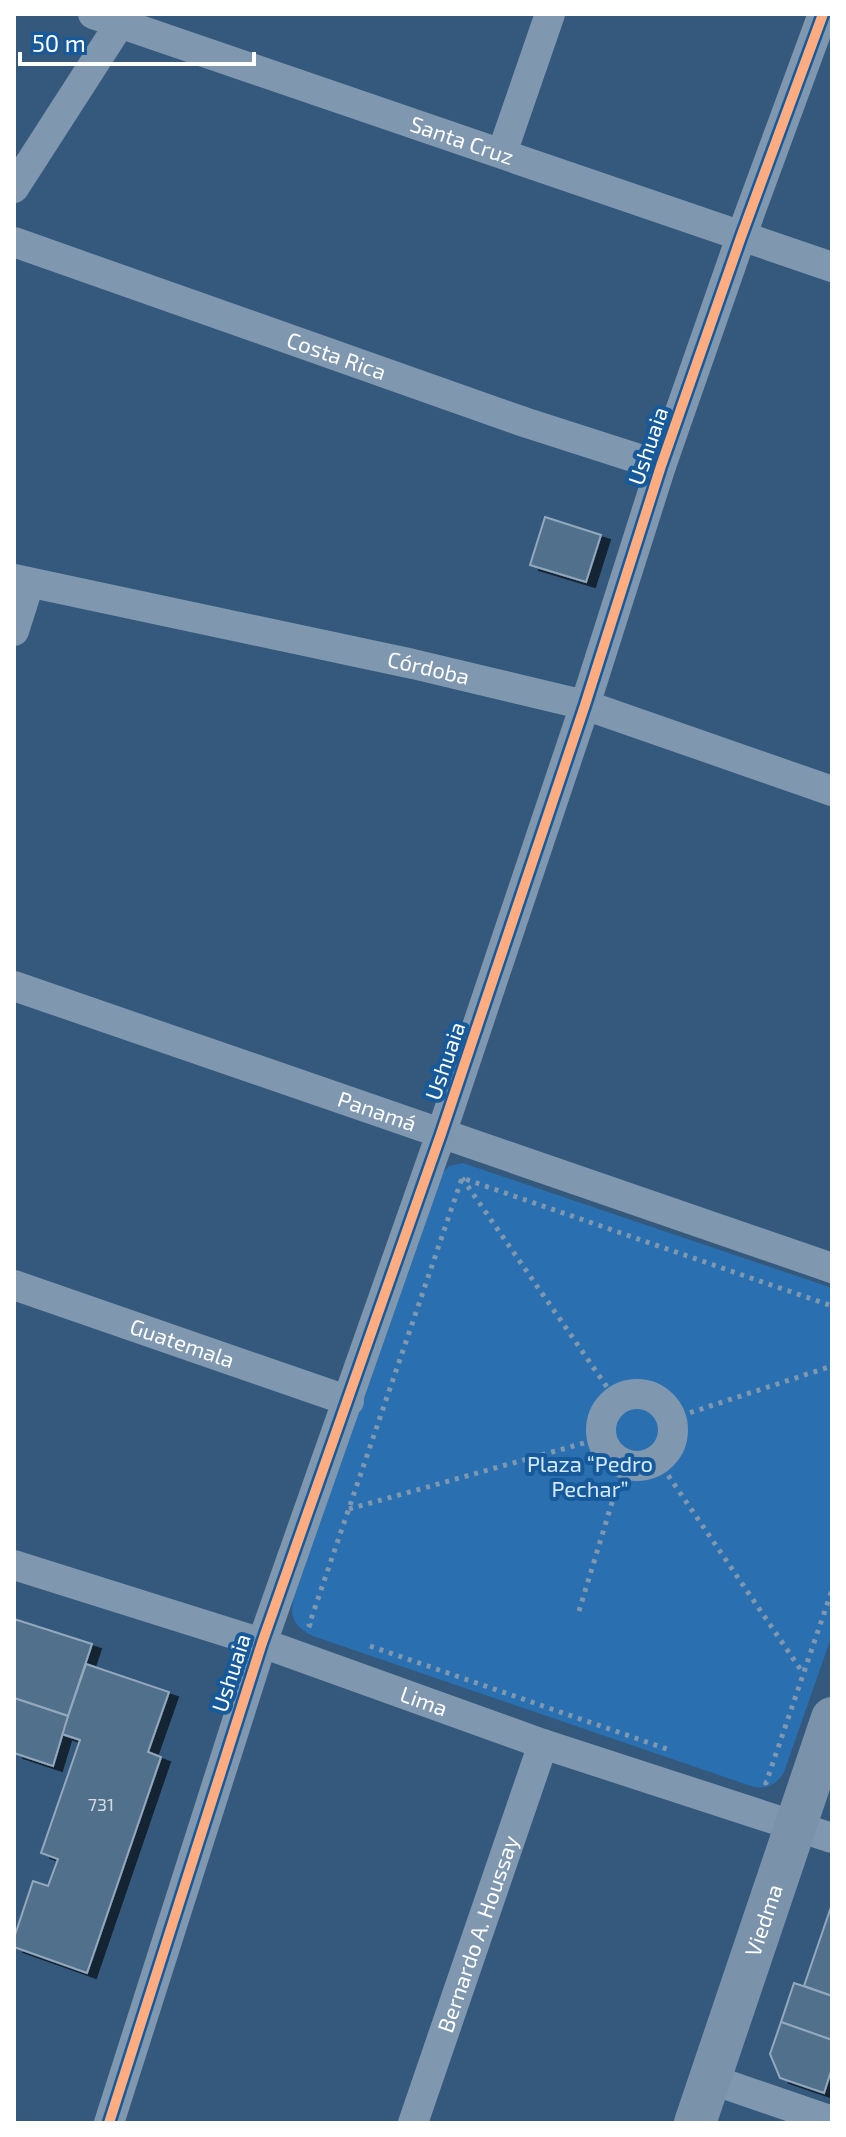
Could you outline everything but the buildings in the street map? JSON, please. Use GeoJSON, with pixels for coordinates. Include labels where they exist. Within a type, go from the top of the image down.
{"type":"FeatureCollection","features":[{"type":"Feature","properties":{"kind":"street"},"geometry":{"type":"LineString","coordinates":[[502,153],[550,14]]}},
{"type":"Feature","properties":{"kind":"street","name":"Ushuaia"},"geometry":{"type":"LineString","coordinates":[[109,2123],[262,1643],[441,1134],[585,705],[661,466],[823,14]]}},
{"type":"Feature","properties":{"kind":"street"},"geometry":{"type":"LineString","coordinates":[[14,188],[113,17]]}},
{"type":"Feature","properties":{"kind":"street","name":"Santa Cruz"},"geometry":{"type":"LineString","coordinates":[[113,17],[832,267]]}},
{"type":"Feature","properties":{"kind":"street","name":"Costa Rica"},"geometry":{"type":"LineString","coordinates":[[14,242],[524,422],[661,466]]}},
{"type":"Feature","properties":{"kind":"street"},"geometry":{"type":"LineString","coordinates":[[14,631],[22,581]]}},
{"type":"Feature","properties":{"kind":"street","name":"Córdoba"},"geometry":{"type":"LineString","coordinates":[[22,581],[413,664],[585,705],[832,791]]}},
{"type":"Feature","properties":{"kind":"street","name":"Panamá"},"geometry":{"type":"LineString","coordinates":[[14,986],[832,1268]]}},
{"type":"Feature","properties":{"kind":"street","name":"Guatemala"},"geometry":{"type":"LineString","coordinates":[[14,1285],[349,1401]]}},
{"type":"Feature","properties":{"kind":"street"},"geometry":{"type":"LineString","coordinates":[[638,1394],[649,1396],[659,1401],[671,1419],[672,1437],[668,1446],[657,1459],[641,1465],[624,1463],[612,1456],[602,1438],[603,1417],[616,1400],[638,1394]]}},
{"type":"Feature","properties":{"kind":"street","name":"Lima"},"geometry":{"type":"LineString","coordinates":[[14,1565],[262,1643],[543,1744],[814,1832]]}},
{"type":"Feature","properties":{"kind":"street","name":"Viedma"},"geometry":{"type":"LineString","coordinates":[[695,2123],[710,2079],[814,1832],[832,1718]]}},
{"type":"Feature","properties":{"kind":"street","name":"Bernardo A. Houssay"},"geometry":{"type":"LineString","coordinates":[[413,2123],[543,1744]]}},
{"type":"Feature","properties":{"kind":"street"},"geometry":{"type":"LineString","coordinates":[[710,2079],[832,2121]]}},
{"type":"Feature","properties":{"kind":"path"},"geometry":{"type":"LineString","coordinates":[[462,1178],[832,1306]]}},
{"type":"Feature","properties":{"kind":"path"},"geometry":{"type":"LineString","coordinates":[[462,1178],[616,1400]]}},
{"type":"Feature","properties":{"kind":"path"},"geometry":{"type":"LineString","coordinates":[[323,1630],[309,1625],[462,1178]]}},
{"type":"Feature","properties":{"kind":"path"},"geometry":{"type":"LineString","coordinates":[[671,1419],[832,1366]]}},
{"type":"Feature","properties":{"kind":"path"},"geometry":{"type":"LineString","coordinates":[[348,1509],[602,1438]]}},
{"type":"Feature","properties":{"kind":"path"},"geometry":{"type":"LineString","coordinates":[[657,1459],[803,1674]]}},
{"type":"Feature","properties":{"kind":"path"},"geometry":{"type":"LineString","coordinates":[[579,1611],[624,1463]]}},
{"type":"Feature","properties":{"kind":"path"},"geometry":{"type":"LineString","coordinates":[[751,1778],[766,1783],[832,1590]]}},
{"type":"Feature","properties":{"kind":"path"},"geometry":{"type":"LineString","coordinates":[[368,1645],[677,1752]]}},
{"type":"Feature","properties":{"kind":"green space","name":"Plaza “Pedro Pechar”"},"geometry":{"type":"Polygon","coordinates":[[[463,1163],[832,1288],[832,1635],[784,1772],[772,1785],[754,1787],[313,1636],[294,1621],[294,1597],[439,1177],[449,1166],[463,1163]]]}},
{"type":"Feature","properties":{"kind":"cycle path"},"geometry":{"type":"LineString","coordinates":[[109,2123],[262,1643],[441,1134],[585,705],[661,466],[823,14]]}}]}
